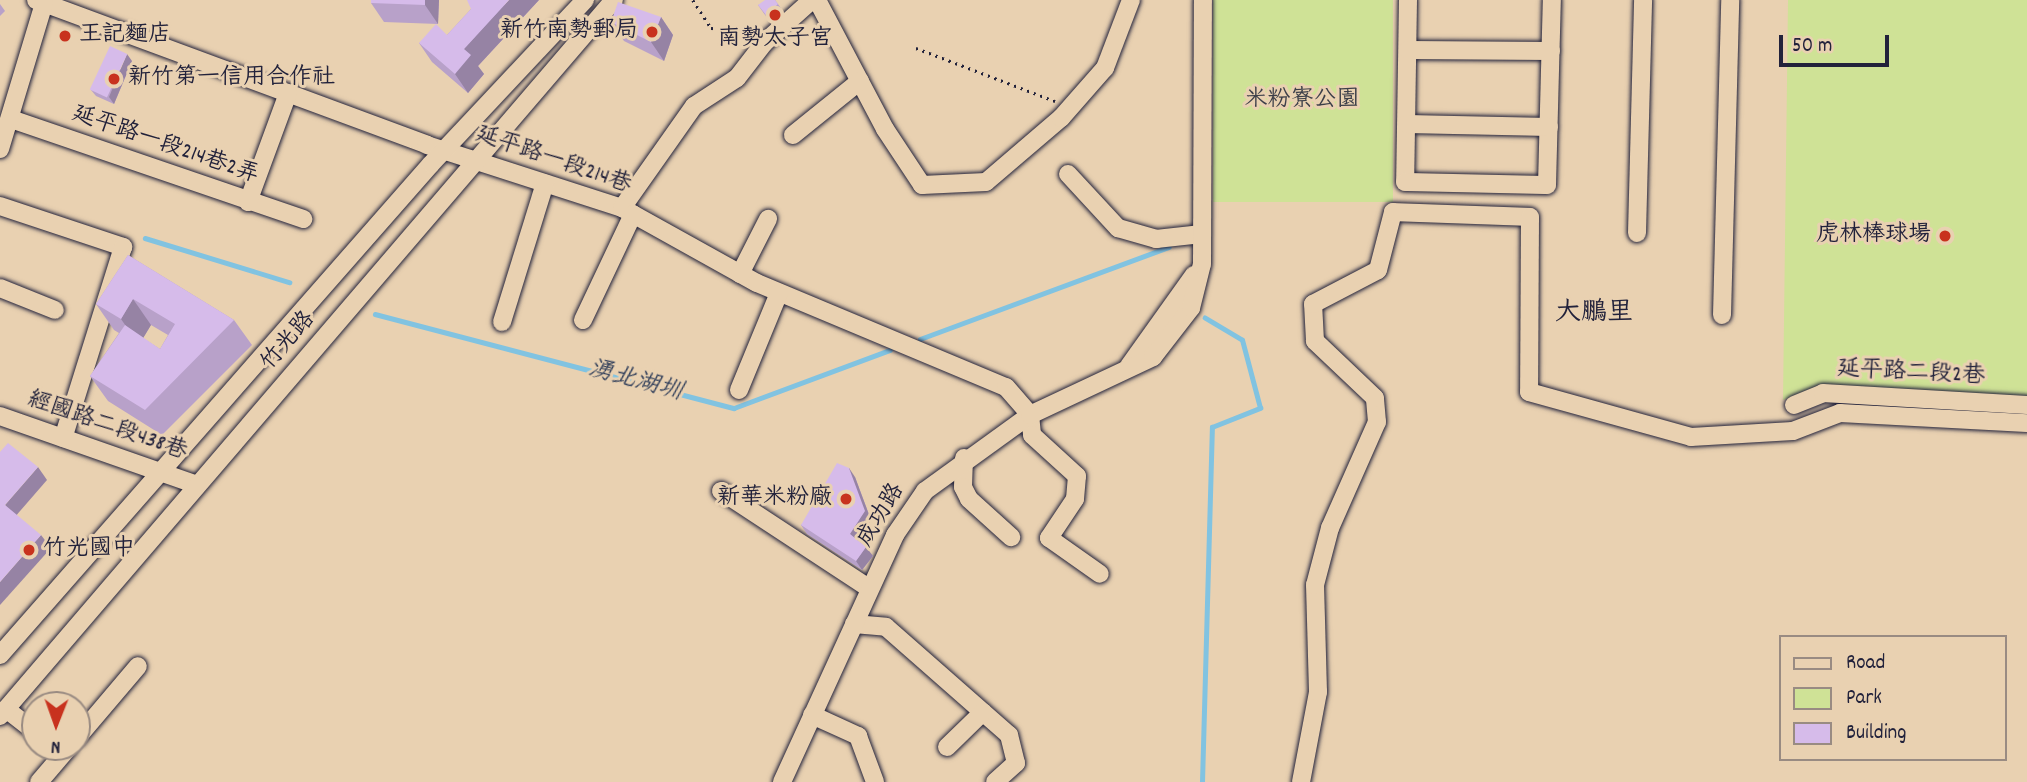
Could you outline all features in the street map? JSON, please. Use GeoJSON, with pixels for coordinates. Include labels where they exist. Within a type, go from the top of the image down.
{"type":"FeatureCollection","features":[{"type":"Feature","properties":{"kind":"street","name":"竹光路"},"geometry":{"type":"LineString","coordinates":[[0,655],[445,151],[585,0]]}},
{"type":"Feature","properties":{"kind":"street","name":"竹光路"},"geometry":{"type":"LineString","coordinates":[[3,713],[614,0]]}},
{"type":"Feature","properties":{"kind":"street"},"geometry":{"type":"LineString","coordinates":[[583,320],[628,211],[694,106],[737,78],[768,39],[812,0]]}},
{"type":"Feature","properties":{"kind":"street"},"geometry":{"type":"LineString","coordinates":[[817,0],[860,81],[922,185],[986,182],[1071,107],[1105,68],[1131,0]]}},
{"type":"Feature","properties":{"kind":"street","name":"成功路"},"geometry":{"type":"LineString","coordinates":[[782,782],[870,589],[925,491],[964,458],[1030,415],[1127,368],[1202,264],[1203,0]]}},
{"type":"Feature","properties":{"kind":"street"},"geometry":{"type":"LineString","coordinates":[[1408,0],[1405,182],[1547,185],[1552,0]]}},
{"type":"Feature","properties":{"kind":"street"},"geometry":{"type":"LineString","coordinates":[[1637,233],[1643,0]]}},
{"type":"Feature","properties":{"kind":"street"},"geometry":{"type":"LineString","coordinates":[[1722,316],[1730,0]]}},
{"type":"Feature","properties":{"kind":"street","name":"延平路一段214巷"},"geometry":{"type":"LineString","coordinates":[[40,2],[445,151],[628,211],[779,293],[1006,387],[1030,415],[1032,435],[1077,476],[1079,487],[1049,538],[1100,574]]}},
{"type":"Feature","properties":{"kind":"street"},"geometry":{"type":"LineString","coordinates":[[1,140],[11,119],[40,2]]}},
{"type":"Feature","properties":{"kind":"street"},"geometry":{"type":"LineString","coordinates":[[1408,50],[1551,51]]}},
{"type":"Feature","properties":{"kind":"street"},"geometry":{"type":"LineString","coordinates":[[793,135],[860,81]]}},
{"type":"Feature","properties":{"kind":"street"},"geometry":{"type":"LineString","coordinates":[[248,202],[288,93]]}},
{"type":"Feature","properties":{"kind":"street","name":"延平路一段214巷2弄"},"geometry":{"type":"LineString","coordinates":[[11,119],[303,219]]}},
{"type":"Feature","properties":{"kind":"street"},"geometry":{"type":"LineString","coordinates":[[1407,124],[1549,127]]}},
{"type":"Feature","properties":{"kind":"street"},"geometry":{"type":"LineString","coordinates":[[1068,174],[1118,228],[1156,239],[1202,233]]}},
{"type":"Feature","properties":{"kind":"street"},"geometry":{"type":"LineString","coordinates":[[502,323],[545,183]]}},
{"type":"Feature","properties":{"kind":"street"},"geometry":{"type":"LineString","coordinates":[[0,206],[123,247],[63,438]]}},
{"type":"Feature","properties":{"kind":"street"},"geometry":{"type":"LineString","coordinates":[[1301,782],[1318,692],[1315,585],[1330,528],[1377,422],[1375,398],[1315,341],[1313,304],[1378,270],[1394,212],[1530,217],[1529,392],[1691,437],[1793,431],[1840,413],[2027,422]]}},
{"type":"Feature","properties":{"kind":"street"},"geometry":{"type":"LineString","coordinates":[[740,274],[768,219]]}},
{"type":"Feature","properties":{"kind":"street"},"geometry":{"type":"LineString","coordinates":[[0,288],[55,310]]}},
{"type":"Feature","properties":{"kind":"street"},"geometry":{"type":"LineString","coordinates":[[739,390],[779,293]]}},
{"type":"Feature","properties":{"kind":"street","name":"延平路二段2巷"},"geometry":{"type":"LineString","coordinates":[[1794,405],[1823,394],[2027,405]]}},
{"type":"Feature","properties":{"kind":"street","name":"經國路二段438巷"},"geometry":{"type":"LineString","coordinates":[[0,416],[165,471],[197,485]]}},
{"type":"Feature","properties":{"kind":"street"},"geometry":{"type":"LineString","coordinates":[[964,458],[962,487],[969,499],[1011,537]]}},
{"type":"Feature","properties":{"kind":"street"},"geometry":{"type":"LineString","coordinates":[[721,491],[870,589]]}},
{"type":"Feature","properties":{"kind":"street"},"geometry":{"type":"LineString","coordinates":[[854,624],[886,627],[1009,735],[1017,752],[1016,763],[995,782]]}},
{"type":"Feature","properties":{"kind":"street"},"geometry":{"type":"LineString","coordinates":[[91,721],[138,666]]}},
{"type":"Feature","properties":{"kind":"street"},"geometry":{"type":"LineString","coordinates":[[947,747],[983,712]]}},
{"type":"Feature","properties":{"kind":"street"},"geometry":{"type":"LineString","coordinates":[[3,713],[21,724]]}},
{"type":"Feature","properties":{"kind":"street"},"geometry":{"type":"LineString","coordinates":[[812,716],[858,736],[874,782]]}},
{"type":"Feature","properties":{"kind":"street"},"geometry":{"type":"LineString","coordinates":[[39,782],[54,761]]}},
{"type":"Feature","properties":{"kind":"path"},"geometry":{"type":"LineString","coordinates":[[693,0],[711,28],[741,26],[768,39]]}},
{"type":"Feature","properties":{"kind":"path"},"geometry":{"type":"LineString","coordinates":[[916,48],[1071,107]]}},
{"type":"Feature","properties":{"kind":"green space","name":"米粉寮公園"},"geometry":{"type":"Polygon","coordinates":[[[1213,0],[1393,0],[1393,202],[1213,202],[1213,0]]]}},
{"type":"Feature","properties":{"kind":"green space","name":"虎林棒球場"},"geometry":{"type":"Polygon","coordinates":[[[1788,0],[2027,0],[2027,400],[1825,385],[1783,400],[1788,0]]]}},
{"type":"Feature","properties":{"kind":"building"},"geometry":{"type":"Polygon","coordinates":[[[371,0],[425,0],[425,5],[371,3],[371,0]]]}},
{"type":"Feature","properties":{"kind":"building"},"geometry":{"type":"Polygon","coordinates":[[[467,0],[509,0],[464,49],[471,55],[455,74],[419,43],[436,24],[447,35],[471,9],[467,0]]]}},
{"type":"Feature","properties":{"kind":"building"},"geometry":{"type":"Polygon","coordinates":[[[765,0],[775,0],[778,4],[766,15],[758,5],[765,0]]]}},
{"type":"Feature","properties":{"kind":"building"},"geometry":{"type":"Polygon","coordinates":[[[618,2],[661,17],[651,42],[611,22],[618,2]]]}},
{"type":"Feature","properties":{"kind":"building"},"geometry":{"type":"Polygon","coordinates":[[[110,46],[127,54],[107,98],[90,90],[110,46]]]}},
{"type":"Feature","properties":{"kind":"building"},"geometry":{"type":"Polygon","coordinates":[[[128,255],[234,320],[145,410],[90,376],[125,325],[160,349],[175,324],[133,299],[121,319],[96,304],[128,255]]]}},
{"type":"Feature","properties":{"kind":"building"},"geometry":{"type":"Polygon","coordinates":[[[8,443],[38,467],[5,505],[41,535],[0,582],[0,452],[8,443]]]}},
{"type":"Feature","properties":{"kind":"building","name":"新華米粉廠"},"geometry":{"type":"Polygon","coordinates":[[[837,463],[849,468],[865,511],[850,534],[866,547],[856,561],[801,525],[837,463]]]}},
{"type":"Feature","properties":{"kind":"waterway","name":"湧北湖圳"},"geometry":{"type":"LineString","coordinates":[[145,238],[289,282]]}},
{"type":"Feature","properties":{"kind":"waterway","name":"湧北湖圳"},"geometry":{"type":"LineString","coordinates":[[920,339],[1169,247]]}},
{"type":"Feature","properties":{"kind":"waterway","name":"湧北湖圳"},"geometry":{"type":"LineString","coordinates":[[375,314],[734,408],[890,350]]}},
{"type":"Feature","properties":{"kind":"waterway"},"geometry":{"type":"LineString","coordinates":[[1202,782],[1212,427],[1260,408],[1242,340],[1205,318]]}},
{"type":"Feature","properties":{"kind":"place","name":"南勢太子宮"},"geometry":{"type":"Point","coordinates":[775,15]}},
{"type":"Feature","properties":{"kind":"place","name":"新竹南勢郵局"},"geometry":{"type":"Point","coordinates":[652,32]}},
{"type":"Feature","properties":{"kind":"place","name":"王記麵店"},"geometry":{"type":"Point","coordinates":[65,36]}},
{"type":"Feature","properties":{"kind":"place","name":"新竹第一信用合作社"},"geometry":{"type":"Point","coordinates":[114,79]}},
{"type":"Feature","properties":{"kind":"place","name":"虎林棒球場"},"geometry":{"type":"Point","coordinates":[1945,236]}},
{"type":"Feature","properties":{"kind":"place","name":"新華米粉廠"},"geometry":{"type":"Point","coordinates":[846,499]}},
{"type":"Feature","properties":{"kind":"place","name":"竹光國中"},"geometry":{"type":"Point","coordinates":[29,550]}},
{"type":"Feature","properties":{"kind":"district","name":"大鵬里"},"geometry":{"type":"Point","coordinates":[1594,314]}}]}
